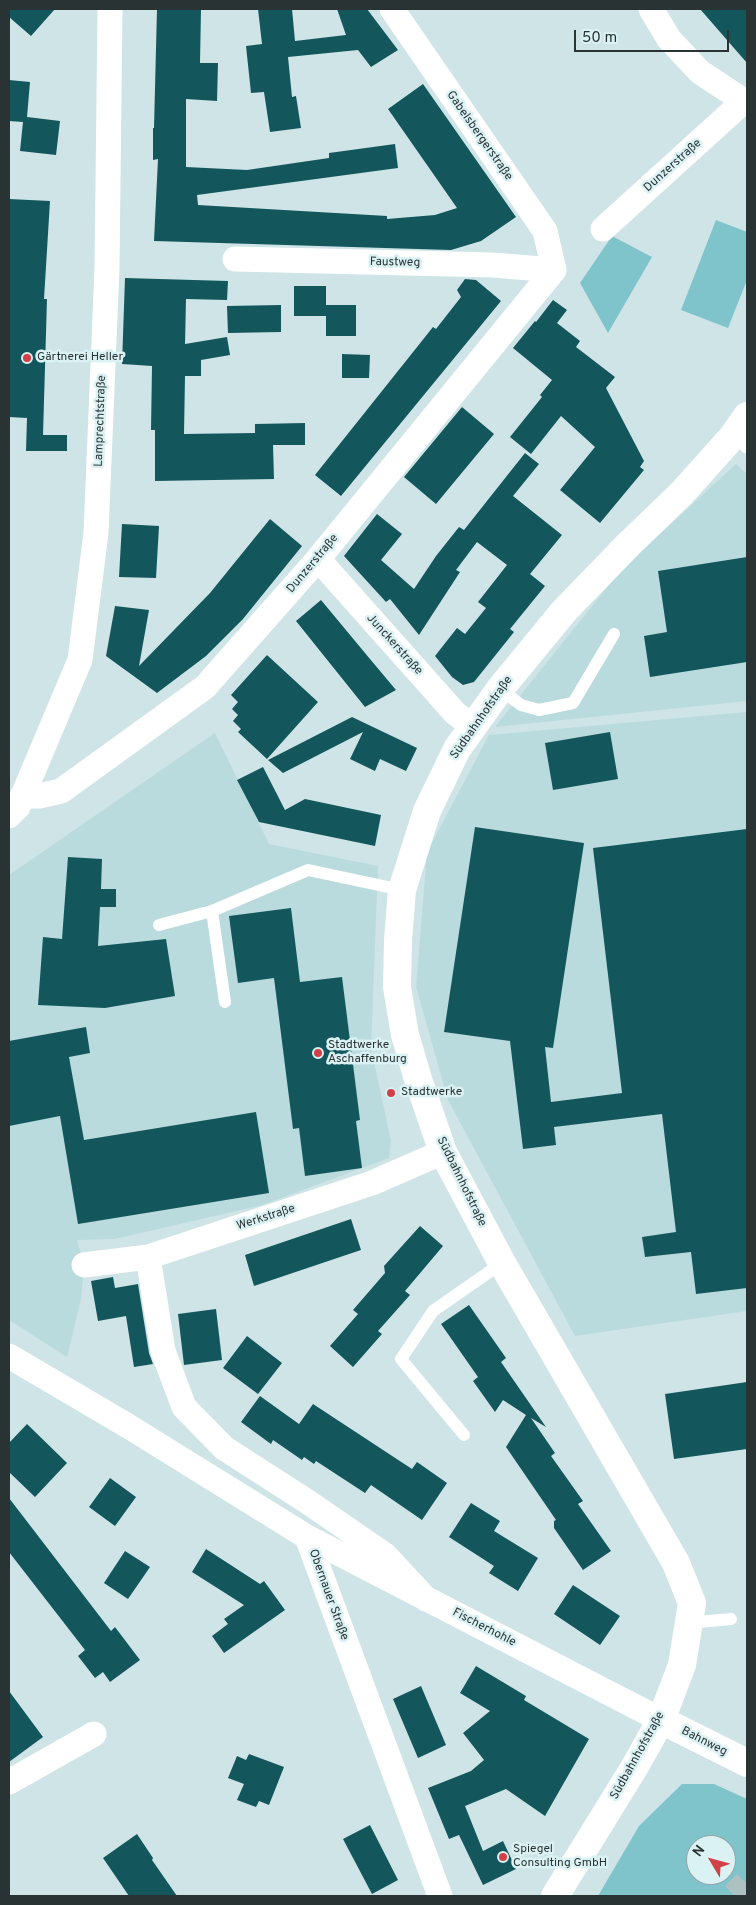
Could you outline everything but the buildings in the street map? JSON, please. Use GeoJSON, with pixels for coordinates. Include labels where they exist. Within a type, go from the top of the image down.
{"type":"FeatureCollection","features":[{"type":"Feature","properties":{"kind":"street","name":"Lamprechtstraße"},"geometry":{"type":"LineString","coordinates":[[16,806],[80,660],[96,533],[107,268],[110,9]]}},
{"type":"Feature","properties":{"kind":"street","name":"Gabelsbergerstraße"},"geometry":{"type":"LineString","coordinates":[[392,9],[545,231],[554,270]]}},
{"type":"Feature","properties":{"kind":"street"},"geometry":{"type":"LineString","coordinates":[[651,9],[669,39],[700,72],[745,102]]}},
{"type":"Feature","properties":{"kind":"street","name":"Dunzerstraße"},"geometry":{"type":"LineString","coordinates":[[603,229],[745,102]]}},
{"type":"Feature","properties":{"kind":"street","name":"Faustweg"},"geometry":{"type":"LineString","coordinates":[[235,259],[493,265],[554,270]]}},
{"type":"Feature","properties":{"kind":"street","name":"Dunzerstraße"},"geometry":{"type":"LineString","coordinates":[[16,806],[39,796],[61,791],[204,687],[318,559],[554,270]]}},
{"type":"Feature","properties":{"kind":"street","name":"Südbahnhofstraße"},"geometry":{"type":"LineString","coordinates":[[555,1896],[634,1768],[661,1720],[682,1666],[692,1603],[676,1563],[502,1263],[443,1152],[408,1044],[397,987],[402,890],[428,812],[457,749],[500,689],[564,611],[742,433]]}},
{"type":"Feature","properties":{"kind":"street","name":"Junckerstraße"},"geometry":{"type":"LineString","coordinates":[[318,559],[455,713],[473,727]]}},
{"type":"Feature","properties":{"kind":"street","name":"Werkstraße"},"geometry":{"type":"LineString","coordinates":[[84,1266],[148,1257],[372,1183],[443,1152]]}},
{"type":"Feature","properties":{"kind":"street"},"geometry":{"type":"LineString","coordinates":[[148,1257],[163,1351],[184,1408],[224,1448],[308,1502],[385,1555],[426,1599]]}},
{"type":"Feature","properties":{"kind":"street","name":"Obernauer Straße"},"geometry":{"type":"LineString","coordinates":[[9,1356],[128,1426],[307,1537],[440,1896]]}},
{"type":"Feature","properties":{"kind":"street","name":"Fischerhohle"},"geometry":{"type":"LineString","coordinates":[[307,1537],[661,1720]]}},
{"type":"Feature","properties":{"kind":"street","name":"Bahnweg"},"geometry":{"type":"LineString","coordinates":[[661,1720],[747,1763]]}},
{"type":"Feature","properties":{"kind":"street"},"geometry":{"type":"LineString","coordinates":[[9,1782],[94,1734]]}},
{"type":"Feature","properties":{"kind":"lane"},"geometry":{"type":"LineString","coordinates":[[500,689],[520,705],[539,710],[573,703],[614,634]]}},
{"type":"Feature","properties":{"kind":"lane"},"geometry":{"type":"LineString","coordinates":[[159,925],[212,911],[308,870],[402,890]]}},
{"type":"Feature","properties":{"kind":"lane"},"geometry":{"type":"LineString","coordinates":[[212,911],[225,1002]]}},
{"type":"Feature","properties":{"kind":"lane"},"geometry":{"type":"LineString","coordinates":[[464,1434],[401,1359],[433,1311],[502,1263]]}},
{"type":"Feature","properties":{"kind":"lane"},"geometry":{"type":"LineString","coordinates":[[688,1623],[731,1619]]}},
{"type":"Feature","properties":{"kind":"shaded area"},"geometry":{"type":"Polygon","coordinates":[[[716,220],[747,232],[747,280],[728,328],[681,310],[716,220]]]}},
{"type":"Feature","properties":{"kind":"shaded area"},"geometry":{"type":"Polygon","coordinates":[[[612,236],[652,257],[608,333],[580,283],[612,236]]]}},
{"type":"Feature","properties":{"kind":"shaded area"},"geometry":{"type":"Polygon","coordinates":[[[736,464],[747,474],[747,701],[495,727],[621,570],[736,464]]]}},
{"type":"Feature","properties":{"kind":"shaded area"},"geometry":{"type":"Polygon","coordinates":[[[747,712],[747,1311],[575,1336],[448,1100],[416,987],[427,852],[489,735],[747,712]]]}},
{"type":"Feature","properties":{"kind":"shaded area"},"geometry":{"type":"Polygon","coordinates":[[[215,733],[269,844],[378,866],[371,1048],[391,1141],[389,1158],[262,1205],[115,1239],[77,1240],[84,1265],[81,1299],[67,1357],[9,1320],[9,875],[215,733]]]}},
{"type":"Feature","properties":{"kind":"shaded area"},"geometry":{"type":"Polygon","coordinates":[[[682,1784],[714,1784],[747,1799],[747,1896],[598,1896],[639,1826],[682,1784]]]}},
{"type":"Feature","properties":{"kind":"tunnel"},"geometry":{"type":"LineString","coordinates":[[735,1896],[747,1884]]}},
{"type":"Feature","properties":{"kind":"place","name":"Gärtnerei Heller"},"geometry":{"type":"Point","coordinates":[27,358]}},
{"type":"Feature","properties":{"kind":"place","name":"Stadtwerke Aschaffenburg"},"geometry":{"type":"Point","coordinates":[318,1053]}},
{"type":"Feature","properties":{"kind":"place","name":"Stadtwerke"},"geometry":{"type":"Point","coordinates":[391,1093]}},
{"type":"Feature","properties":{"kind":"place","name":"Spiegel Consulting GmbH"},"geometry":{"type":"Point","coordinates":[503,1857]}}]}
